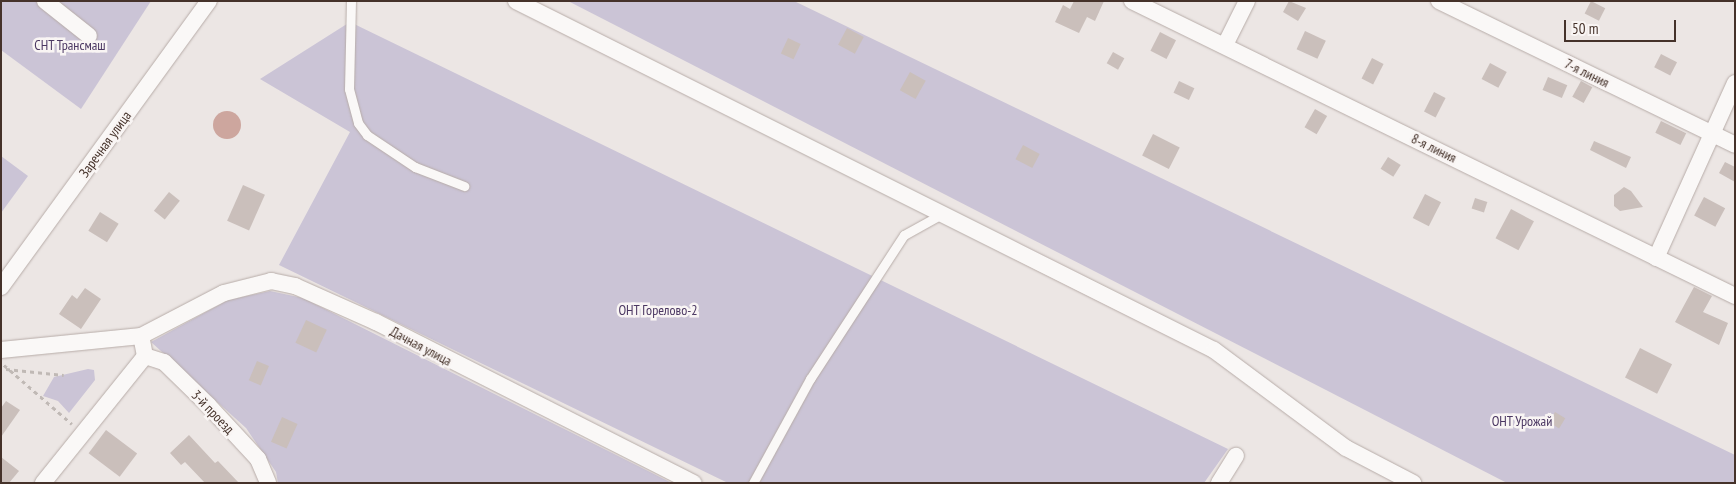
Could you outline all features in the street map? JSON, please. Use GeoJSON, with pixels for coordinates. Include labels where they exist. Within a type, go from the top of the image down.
{"type":"FeatureCollection","features":[{"type":"Feature","properties":{"kind":"street"},"geometry":{"type":"LineString","coordinates":[[45,1],[90,36]]}},
{"type":"Feature","properties":{"kind":"street","name":"Заречная улица"},"geometry":{"type":"LineString","coordinates":[[4,278],[210,1]]}},
{"type":"Feature","properties":{"kind":"street"},"geometry":{"type":"LineString","coordinates":[[516,1],[940,215],[1214,350],[1346,448],[1413,483]]}},
{"type":"Feature","properties":{"kind":"street","name":"8-я линия"},"geometry":{"type":"LineString","coordinates":[[1132,1],[1735,296]]}},
{"type":"Feature","properties":{"kind":"street"},"geometry":{"type":"LineString","coordinates":[[1225,45],[1247,1]]}},
{"type":"Feature","properties":{"kind":"street","name":"7-я линия"},"geometry":{"type":"LineString","coordinates":[[1439,1],[1735,145]]}},
{"type":"Feature","properties":{"kind":"street"},"geometry":{"type":"LineString","coordinates":[[1656,258],[1735,83]]}},
{"type":"Feature","properties":{"kind":"street","name":"Дачная улица"},"geometry":{"type":"LineString","coordinates":[[2,355],[141,336],[224,293],[252,284],[295,286],[694,483]]}},
{"type":"Feature","properties":{"kind":"street"},"geometry":{"type":"LineString","coordinates":[[43,483],[145,356],[141,336]]}},
{"type":"Feature","properties":{"kind":"street","name":"3-й проезд"},"geometry":{"type":"LineString","coordinates":[[145,356],[164,362],[208,405],[258,459],[268,483]]}},
{"type":"Feature","properties":{"kind":"street"},"geometry":{"type":"LineString","coordinates":[[1218,483],[1236,456]]}},
{"type":"Feature","properties":{"kind":"lane"},"geometry":{"type":"LineString","coordinates":[[351,1],[349,89],[358,123],[367,135],[415,167],[464,186]]}},
{"type":"Feature","properties":{"kind":"lane"},"geometry":{"type":"LineString","coordinates":[[753,483],[810,379],[904,235],[940,215]]}},
{"type":"Feature","properties":{"kind":"path"},"geometry":{"type":"LineString","coordinates":[[2,355],[4,369],[83,433]]}},
{"type":"Feature","properties":{"kind":"path"},"geometry":{"type":"LineString","coordinates":[[4,369],[64,375]]}},
{"type":"Feature","properties":{"kind":"green space","name":"СНТ Трансмаш"},"geometry":{"type":"Polygon","coordinates":[[[1,1],[151,1],[81,109],[1,50],[1,1]]]}},
{"type":"Feature","properties":{"kind":"green space","name":"ОНТ Урожай"},"geometry":{"type":"Polygon","coordinates":[[[568,1],[794,1],[1735,455],[1735,483],[1507,483],[568,1]]]}},
{"type":"Feature","properties":{"kind":"green space","name":"ОНТ Горелово-2"},"geometry":{"type":"Polygon","coordinates":[[[350,22],[1228,449],[1204,483],[728,483],[279,265],[350,132],[260,79],[350,22]]]}},
{"type":"Feature","properties":{"kind":"green space"},"geometry":{"type":"Polygon","coordinates":[[[1,156],[28,176],[1,213],[1,156]]]}},
{"type":"Feature","properties":{"kind":"green space"},"geometry":{"type":"Polygon","coordinates":[[[270,291],[303,298],[672,483],[278,483],[276,472],[246,428],[151,342],[228,300],[270,291]]]}},
{"type":"Feature","properties":{"kind":"green space"},"geometry":{"type":"Polygon","coordinates":[[[88,369],[94,370],[95,380],[69,413],[58,401],[43,396],[54,377],[88,369]]]}},
{"type":"Feature","properties":{"kind":"shaded area"},"geometry":{"type":"Polygon","coordinates":[[[227,111],[237,115],[241,125],[237,135],[227,139],[217,135],[213,125],[217,115],[227,111]]]}},
{"type":"Feature","properties":{"kind":"building"},"geometry":{"type":"Polygon","coordinates":[[[1074,1],[1104,1],[1095,21],[1087,17],[1079,33],[1055,22],[1063,5],[1070,9],[1074,1]]]}},
{"type":"Feature","properties":{"kind":"building"},"geometry":{"type":"Polygon","coordinates":[[[1289,1],[1306,8],[1298,21],[1283,12],[1289,1]]]}},
{"type":"Feature","properties":{"kind":"building"},"geometry":{"type":"Polygon","coordinates":[[[1591,1],[1605,8],[1599,21],[1585,13],[1591,1]]]}},
{"type":"Feature","properties":{"kind":"building"},"geometry":{"type":"Polygon","coordinates":[[[847,28],[864,37],[855,54],[838,45],[847,28]]]}},
{"type":"Feature","properties":{"kind":"building"},"geometry":{"type":"Polygon","coordinates":[[[1305,31],[1326,41],[1317,59],[1297,49],[1305,31]]]}},
{"type":"Feature","properties":{"kind":"building"},"geometry":{"type":"Polygon","coordinates":[[[1160,32],[1176,40],[1167,59],[1150,51],[1160,32]]]}},
{"type":"Feature","properties":{"kind":"building"},"geometry":{"type":"Polygon","coordinates":[[[788,38],[801,44],[794,59],[781,53],[788,38]]]}},
{"type":"Feature","properties":{"kind":"building"},"geometry":{"type":"Polygon","coordinates":[[[1113,52],[1124,58],[1118,70],[1107,63],[1113,52]]]}},
{"type":"Feature","properties":{"kind":"building"},"geometry":{"type":"Polygon","coordinates":[[[1661,54],[1677,62],[1670,76],[1654,67],[1661,54]]]}},
{"type":"Feature","properties":{"kind":"building"},"geometry":{"type":"Polygon","coordinates":[[[1372,58],[1384,64],[1373,84],[1362,78],[1372,58]]]}},
{"type":"Feature","properties":{"kind":"building"},"geometry":{"type":"Polygon","coordinates":[[[1490,63],[1507,72],[1498,88],[1482,79],[1490,63]]]}},
{"type":"Feature","properties":{"kind":"building"},"geometry":{"type":"Polygon","coordinates":[[[910,72],[926,81],[916,99],[900,90],[910,72]]]}},
{"type":"Feature","properties":{"kind":"building"},"geometry":{"type":"Polygon","coordinates":[[[1548,77],[1567,85],[1562,98],[1543,90],[1548,77]]]}},
{"type":"Feature","properties":{"kind":"building"},"geometry":{"type":"Polygon","coordinates":[[[1179,81],[1194,88],[1189,100],[1174,93],[1179,81]]]}},
{"type":"Feature","properties":{"kind":"building"},"geometry":{"type":"Polygon","coordinates":[[[1581,81],[1592,87],[1584,103],[1572,97],[1581,81]]]}},
{"type":"Feature","properties":{"kind":"building"},"geometry":{"type":"Polygon","coordinates":[[[1434,92],[1446,98],[1436,118],[1424,112],[1434,92]]]}},
{"type":"Feature","properties":{"kind":"building"},"geometry":{"type":"Polygon","coordinates":[[[1315,109],[1327,116],[1317,134],[1304,127],[1315,109]]]}},
{"type":"Feature","properties":{"kind":"building"},"geometry":{"type":"Polygon","coordinates":[[[1661,121],[1686,133],[1680,145],[1655,133],[1661,121]]]}},
{"type":"Feature","properties":{"kind":"building"},"geometry":{"type":"Polygon","coordinates":[[[1153,134],[1180,148],[1169,169],[1142,155],[1153,134]]]}},
{"type":"Feature","properties":{"kind":"building"},"geometry":{"type":"Polygon","coordinates":[[[1594,141],[1631,157],[1626,168],[1590,150],[1594,141]]]}},
{"type":"Feature","properties":{"kind":"building"},"geometry":{"type":"Polygon","coordinates":[[[1023,145],[1040,154],[1032,168],[1015,159],[1023,145]]]}},
{"type":"Feature","properties":{"kind":"building"},"geometry":{"type":"Polygon","coordinates":[[[1388,157],[1401,165],[1393,177],[1381,169],[1388,157]]]}},
{"type":"Feature","properties":{"kind":"building"},"geometry":{"type":"Polygon","coordinates":[[[1725,162],[1735,167],[1735,182],[1719,173],[1725,162]]]}},
{"type":"Feature","properties":{"kind":"building"},"geometry":{"type":"Polygon","coordinates":[[[243,185],[265,195],[249,230],[227,221],[243,185]]]}},
{"type":"Feature","properties":{"kind":"building"},"geometry":{"type":"Polygon","coordinates":[[[1624,187],[1631,191],[1643,207],[1620,211],[1614,206],[1614,195],[1624,187]]]}},
{"type":"Feature","properties":{"kind":"building"},"geometry":{"type":"Polygon","coordinates":[[[169,192],[180,201],[165,219],[154,211],[169,192]]]}},
{"type":"Feature","properties":{"kind":"building"},"geometry":{"type":"Polygon","coordinates":[[[1425,194],[1441,202],[1429,226],[1413,218],[1425,194]]]}},
{"type":"Feature","properties":{"kind":"building"},"geometry":{"type":"Polygon","coordinates":[[[1704,197],[1725,208],[1715,227],[1694,216],[1704,197]]]}},
{"type":"Feature","properties":{"kind":"building"},"geometry":{"type":"Polygon","coordinates":[[[1475,198],[1487,202],[1484,212],[1472,208],[1475,198]]]}},
{"type":"Feature","properties":{"kind":"building"},"geometry":{"type":"Polygon","coordinates":[[[1511,209],[1534,221],[1518,250],[1496,238],[1511,209]]]}},
{"type":"Feature","properties":{"kind":"building"},"geometry":{"type":"Polygon","coordinates":[[[100,212],[119,224],[107,242],[88,231],[100,212]]]}},
{"type":"Feature","properties":{"kind":"building"},"geometry":{"type":"Polygon","coordinates":[[[1694,287],[1712,296],[1703,312],[1728,323],[1719,345],[1675,322],[1694,287]]]}},
{"type":"Feature","properties":{"kind":"building"},"geometry":{"type":"Polygon","coordinates":[[[85,288],[101,299],[81,329],[59,314],[72,295],[77,299],[85,288]]]}},
{"type":"Feature","properties":{"kind":"building"},"geometry":{"type":"Polygon","coordinates":[[[306,320],[327,330],[316,352],[295,343],[306,320]]]}},
{"type":"Feature","properties":{"kind":"building"},"geometry":{"type":"Polygon","coordinates":[[[1640,348],[1672,364],[1657,394],[1625,377],[1640,348]]]}},
{"type":"Feature","properties":{"kind":"building"},"geometry":{"type":"Polygon","coordinates":[[[257,361],[269,366],[261,385],[249,380],[257,361]]]}},
{"type":"Feature","properties":{"kind":"building"},"geometry":{"type":"Polygon","coordinates":[[[6,401],[20,410],[1,437],[1,408],[6,401]]]}},
{"type":"Feature","properties":{"kind":"building"},"geometry":{"type":"Polygon","coordinates":[[[1555,412],[1565,418],[1559,428],[1549,422],[1555,412]]]}},
{"type":"Feature","properties":{"kind":"building"},"geometry":{"type":"Polygon","coordinates":[[[282,417],[298,424],[287,449],[271,442],[282,417]]]}},
{"type":"Feature","properties":{"kind":"building"},"geometry":{"type":"Polygon","coordinates":[[[106,430],[137,453],[120,477],[89,453],[106,430]]]}},
{"type":"Feature","properties":{"kind":"building"},"geometry":{"type":"Polygon","coordinates":[[[189,435],[215,463],[218,461],[239,483],[205,483],[185,462],[181,465],[170,453],[189,435]]]}},
{"type":"Feature","properties":{"kind":"building"},"geometry":{"type":"Polygon","coordinates":[[[1,457],[19,471],[9,483],[1,483],[1,457]]]}}]}
